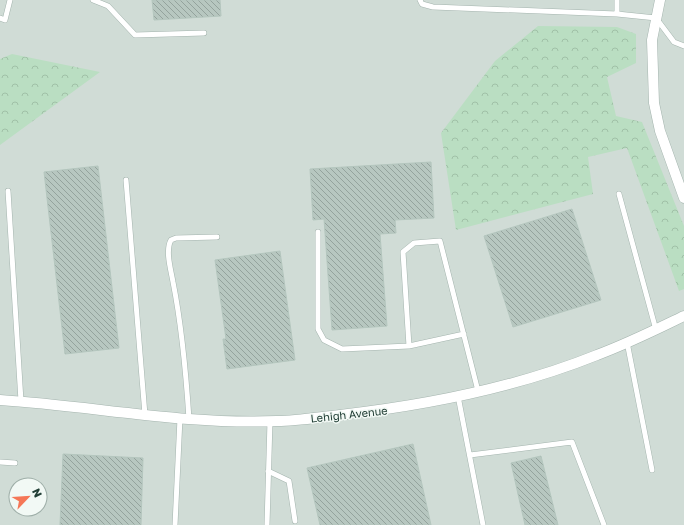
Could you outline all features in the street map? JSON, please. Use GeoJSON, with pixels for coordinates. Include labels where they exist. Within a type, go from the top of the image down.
{"type":"FeatureCollection","features":[{"type":"Feature","properties":{"kind":"street"},"geometry":{"type":"LineString","coordinates":[[660,0],[652,40],[654,103],[660,131],[684,198]]}},
{"type":"Feature","properties":{"kind":"street","name":"Lehigh Avenue"},"geometry":{"type":"LineString","coordinates":[[0,400],[49,403],[144,415],[270,421],[401,408],[458,396],[546,373],[597,355],[656,330],[684,316]]}},
{"type":"Feature","properties":{"kind":"lane"},"geometry":{"type":"LineString","coordinates":[[0,18],[5,20],[10,0]]}},
{"type":"Feature","properties":{"kind":"lane"},"geometry":{"type":"LineString","coordinates":[[93,0],[108,6],[134,35],[204,33]]}},
{"type":"Feature","properties":{"kind":"lane"},"geometry":{"type":"LineString","coordinates":[[420,0],[422,4],[433,8],[617,14],[656,18],[674,42],[684,46]]}},
{"type":"Feature","properties":{"kind":"lane"},"geometry":{"type":"LineString","coordinates":[[617,0],[617,14]]}},
{"type":"Feature","properties":{"kind":"lane"},"geometry":{"type":"LineString","coordinates":[[126,180],[144,415]]}},
{"type":"Feature","properties":{"kind":"lane"},"geometry":{"type":"LineString","coordinates":[[8,191],[21,401]]}},
{"type":"Feature","properties":{"kind":"lane"},"geometry":{"type":"LineString","coordinates":[[619,194],[656,330]]}},
{"type":"Feature","properties":{"kind":"lane"},"geometry":{"type":"LineString","coordinates":[[318,232],[318,329],[324,340],[342,349],[409,346],[464,334]]}},
{"type":"Feature","properties":{"kind":"lane"},"geometry":{"type":"LineString","coordinates":[[175,525],[184,418],[186,372],[171,271],[169,244],[171,240],[176,238],[217,237]]}},
{"type":"Feature","properties":{"kind":"lane"},"geometry":{"type":"LineString","coordinates":[[409,346],[403,252],[414,243],[440,241],[478,391]]}},
{"type":"Feature","properties":{"kind":"lane"},"geometry":{"type":"LineString","coordinates":[[627,342],[652,470]]}},
{"type":"Feature","properties":{"kind":"lane"},"geometry":{"type":"LineString","coordinates":[[458,396],[483,525]]}},
{"type":"Feature","properties":{"kind":"lane"},"geometry":{"type":"LineString","coordinates":[[267,525],[270,421]]}},
{"type":"Feature","properties":{"kind":"lane"},"geometry":{"type":"LineString","coordinates":[[470,455],[572,442],[604,525]]}},
{"type":"Feature","properties":{"kind":"lane"},"geometry":{"type":"LineString","coordinates":[[0,462],[15,463]]}},
{"type":"Feature","properties":{"kind":"lane"},"geometry":{"type":"LineString","coordinates":[[268,471],[289,480],[295,521]]}},
{"type":"Feature","properties":{"kind":"shaded area"},"geometry":{"type":"Polygon","coordinates":[[[0,0],[684,0],[684,525],[0,525],[0,0]]]}},
{"type":"Feature","properties":{"kind":"green space"},"geometry":{"type":"Polygon","coordinates":[[[538,26],[617,27],[636,34],[636,63],[607,77],[616,116],[642,122],[684,226],[684,289],[679,291],[627,148],[588,157],[593,194],[456,230],[441,133],[495,61],[538,26]]]}},
{"type":"Feature","properties":{"kind":"green space"},"geometry":{"type":"Polygon","coordinates":[[[12,54],[100,72],[0,145],[0,59],[12,54]]]}},
{"type":"Feature","properties":{"kind":"building"},"geometry":{"type":"Polygon","coordinates":[[[152,0],[220,0],[221,16],[154,20],[152,0]]]}},
{"type":"Feature","properties":{"kind":"building"},"geometry":{"type":"Polygon","coordinates":[[[431,162],[434,218],[395,220],[396,233],[380,234],[387,326],[332,330],[324,219],[313,220],[310,169],[431,162]]]}},
{"type":"Feature","properties":{"kind":"building"},"geometry":{"type":"Polygon","coordinates":[[[98,166],[119,348],[65,354],[44,172],[98,166]]]}},
{"type":"Feature","properties":{"kind":"building"},"geometry":{"type":"Polygon","coordinates":[[[572,209],[601,300],[513,327],[484,236],[572,209]]]}},
{"type":"Feature","properties":{"kind":"building"},"geometry":{"type":"Polygon","coordinates":[[[280,251],[295,360],[227,369],[223,339],[226,339],[215,260],[280,251]]]}},
{"type":"Feature","properties":{"kind":"building"},"geometry":{"type":"Polygon","coordinates":[[[413,444],[431,525],[320,525],[307,468],[413,444]]]}},
{"type":"Feature","properties":{"kind":"building"},"geometry":{"type":"Polygon","coordinates":[[[63,454],[143,458],[141,525],[60,525],[63,454]]]}},
{"type":"Feature","properties":{"kind":"building"},"geometry":{"type":"Polygon","coordinates":[[[541,456],[558,525],[525,525],[511,463],[541,456]]]}}]}
